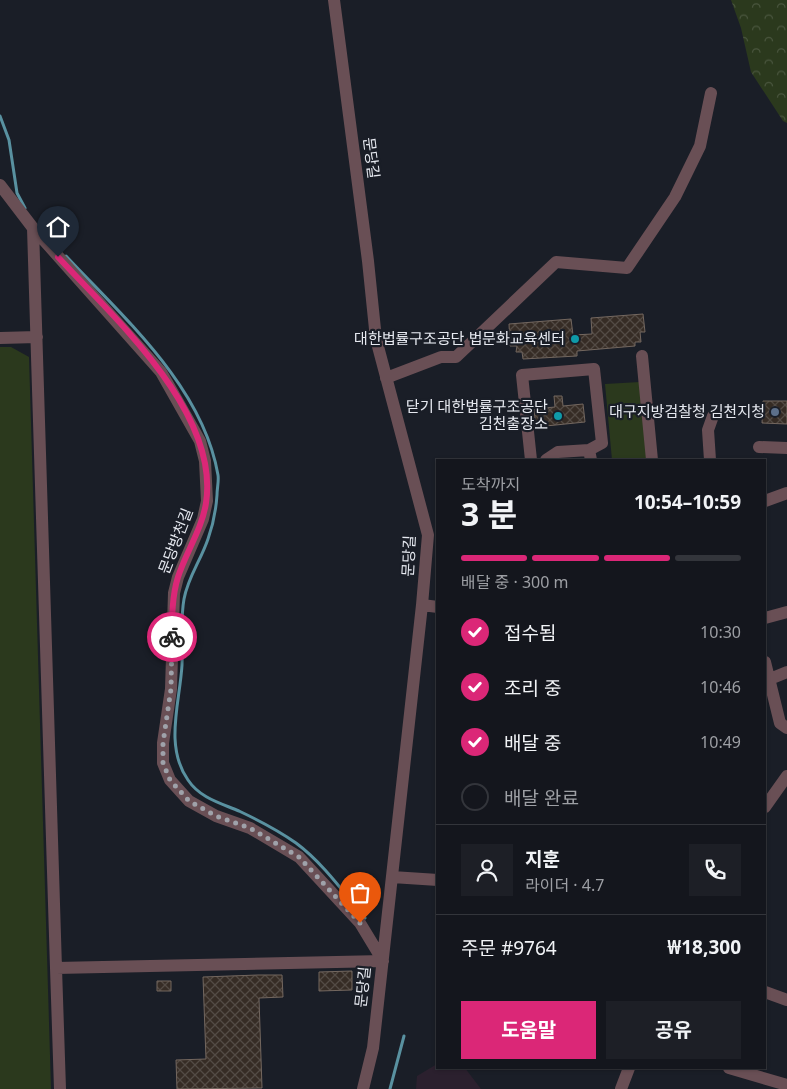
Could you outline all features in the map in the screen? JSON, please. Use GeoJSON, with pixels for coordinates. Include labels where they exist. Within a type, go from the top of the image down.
{"type":"FeatureCollection","features":[{"type":"Feature","properties":{"kind":"street","name":"문당길"},"geometry":{"type":"LineString","coordinates":[[334,0],[368,261],[376,339],[425,516],[432,561],[422,605],[373,1048],[362,1089]]}},
{"type":"Feature","properties":{"kind":"street"},"geometry":{"type":"LineString","coordinates":[[386,378],[440,357],[456,357],[556,262],[627,268],[675,197],[700,146],[711,93]]}},
{"type":"Feature","properties":{"kind":"street","name":"문당방천길"},"geometry":{"type":"LineString","coordinates":[[0,186],[32,228],[162,372],[194,427],[204,455],[207,484],[203,519],[178,577],[174,593],[171,689],[163,743],[163,763],[170,780],[189,801],[216,816],[250,828],[299,857],[360,923],[383,961]]}},
{"type":"Feature","properties":{"kind":"street"},"geometry":{"type":"LineString","coordinates":[[32,228],[60,1089]]}},
{"type":"Feature","properties":{"kind":"street"},"geometry":{"type":"LineString","coordinates":[[0,338],[37,336]]}},
{"type":"Feature","properties":{"kind":"street"},"geometry":{"type":"LineString","coordinates":[[642,356],[652,459]]}},
{"type":"Feature","properties":{"kind":"street"},"geometry":{"type":"LineString","coordinates":[[531,459],[522,375],[594,369],[602,443],[590,455],[558,452],[548,459]]}},
{"type":"Feature","properties":{"kind":"street"},"geometry":{"type":"LineString","coordinates":[[710,459],[708,430],[713,416]]}},
{"type":"Feature","properties":{"kind":"street"},"geometry":{"type":"LineString","coordinates":[[759,447],[787,448]]}},
{"type":"Feature","properties":{"kind":"street"},"geometry":{"type":"LineString","coordinates":[[766,500],[787,493]]}},
{"type":"Feature","properties":{"kind":"street"},"geometry":{"type":"LineString","coordinates":[[422,605],[436,607]]}},
{"type":"Feature","properties":{"kind":"street"},"geometry":{"type":"LineString","coordinates":[[766,618],[787,612]]}},
{"type":"Feature","properties":{"kind":"street"},"geometry":{"type":"LineString","coordinates":[[787,672],[767,679],[780,722],[787,728]]}},
{"type":"Feature","properties":{"kind":"street"},"geometry":{"type":"LineString","coordinates":[[766,806],[787,776]]}},
{"type":"Feature","properties":{"kind":"street"},"geometry":{"type":"LineString","coordinates":[[392,877],[436,880]]}},
{"type":"Feature","properties":{"kind":"street"},"geometry":{"type":"LineString","coordinates":[[56,968],[383,961]]}},
{"type":"Feature","properties":{"kind":"street"},"geometry":{"type":"LineString","coordinates":[[766,992],[787,1000]]}},
{"type":"Feature","properties":{"kind":"street"},"geometry":{"type":"LineString","coordinates":[[622,1089],[628,1069]]}},
{"type":"Feature","properties":{"kind":"street"},"geometry":{"type":"LineString","coordinates":[[732,1069],[787,1085]]}},
{"type":"Feature","properties":{"kind":"shaded area"},"geometry":{"type":"Polygon","coordinates":[[[436,1065],[436,1069],[466,1069],[481,1089],[416,1089],[417,1076],[436,1065]]]}},
{"type":"Feature","properties":{"kind":"green space"},"geometry":{"type":"Polygon","coordinates":[[[731,0],[787,0],[787,123],[783,121],[751,72],[741,28],[731,0]]]}},
{"type":"Feature","properties":{"kind":"green space"},"geometry":{"type":"Polygon","coordinates":[[[0,347],[11,347],[29,357],[51,1089],[0,1089],[0,347]]]}},
{"type":"Feature","properties":{"kind":"green space"},"geometry":{"type":"Polygon","coordinates":[[[640,382],[647,459],[612,459],[605,384],[640,382]]]}},
{"type":"Feature","properties":{"kind":"building","name":"대한법률구조공단 법문화교육센터"},"geometry":{"type":"Polygon","coordinates":[[[643,314],[645,332],[640,332],[641,342],[635,342],[635,346],[577,351],[577,356],[523,359],[522,352],[516,352],[517,346],[510,346],[509,324],[571,319],[573,335],[592,334],[591,318],[643,314]]]}},
{"type":"Feature","properties":{"kind":"building","name":"닫기 대한법률구조공단 김천출장소"},"geometry":{"type":"Polygon","coordinates":[[[554,396],[562,396],[563,406],[583,404],[585,422],[536,427],[534,409],[555,407],[554,396]]]}},
{"type":"Feature","properties":{"kind":"building","name":"대구지방검찰청 김천지청"},"geometry":{"type":"Polygon","coordinates":[[[763,401],[787,401],[787,424],[762,423],[763,401]]]}},
{"type":"Feature","properties":{"kind":"building"},"geometry":{"type":"Polygon","coordinates":[[[352,971],[352,990],[319,991],[319,972],[352,971]]]}},
{"type":"Feature","properties":{"kind":"building"},"geometry":{"type":"Polygon","coordinates":[[[282,975],[283,997],[259,998],[262,1088],[177,1089],[176,1060],[206,1059],[203,977],[282,975]]]}},
{"type":"Feature","properties":{"kind":"building"},"geometry":{"type":"Polygon","coordinates":[[[157,981],[171,981],[171,991],[157,991],[157,981]]]}},
{"type":"Feature","properties":{"kind":"waterway"},"geometry":{"type":"LineString","coordinates":[[0,116],[9,140],[17,193],[25,208]]}},
{"type":"Feature","properties":{"kind":"waterway"},"geometry":{"type":"LineString","coordinates":[[66,256],[136,329],[179,383],[196,412],[210,443],[218,475],[214,517],[205,547],[188,583],[183,607],[182,665],[175,724],[177,753],[181,767],[188,780],[204,796],[268,826],[306,851],[333,879],[365,918]]}},
{"type":"Feature","properties":{"kind":"waterway"},"geometry":{"type":"LineString","coordinates":[[390,1089],[404,1036]]}},
{"type":"Feature","properties":{"kind":"way so far"},"geometry":{"type":"LineString","coordinates":[[172,637],[171,689],[163,743],[163,763],[170,780],[189,801],[216,816],[250,828],[277,842],[299,857],[360,923]]}},
{"type":"Feature","properties":{"kind":"place","name":"대한법률구조공단 법문화교육센터"},"geometry":{"type":"Point","coordinates":[575,339]}},
{"type":"Feature","properties":{"kind":"place","name":"대구지방검찰청 김천지청"},"geometry":{"type":"Point","coordinates":[775,412]}},
{"type":"Feature","properties":{"kind":"place","name":"닫기 대한법률구조공단 김천출장소"},"geometry":{"type":"Point","coordinates":[558,416]}},
{"type":"Feature","properties":{"kind":"route"},"geometry":{"type":"LineString","coordinates":[[58,257],[162,372],[200,441],[205,461],[207,501],[203,519],[178,577],[172,613],[172,637]]}}]}
